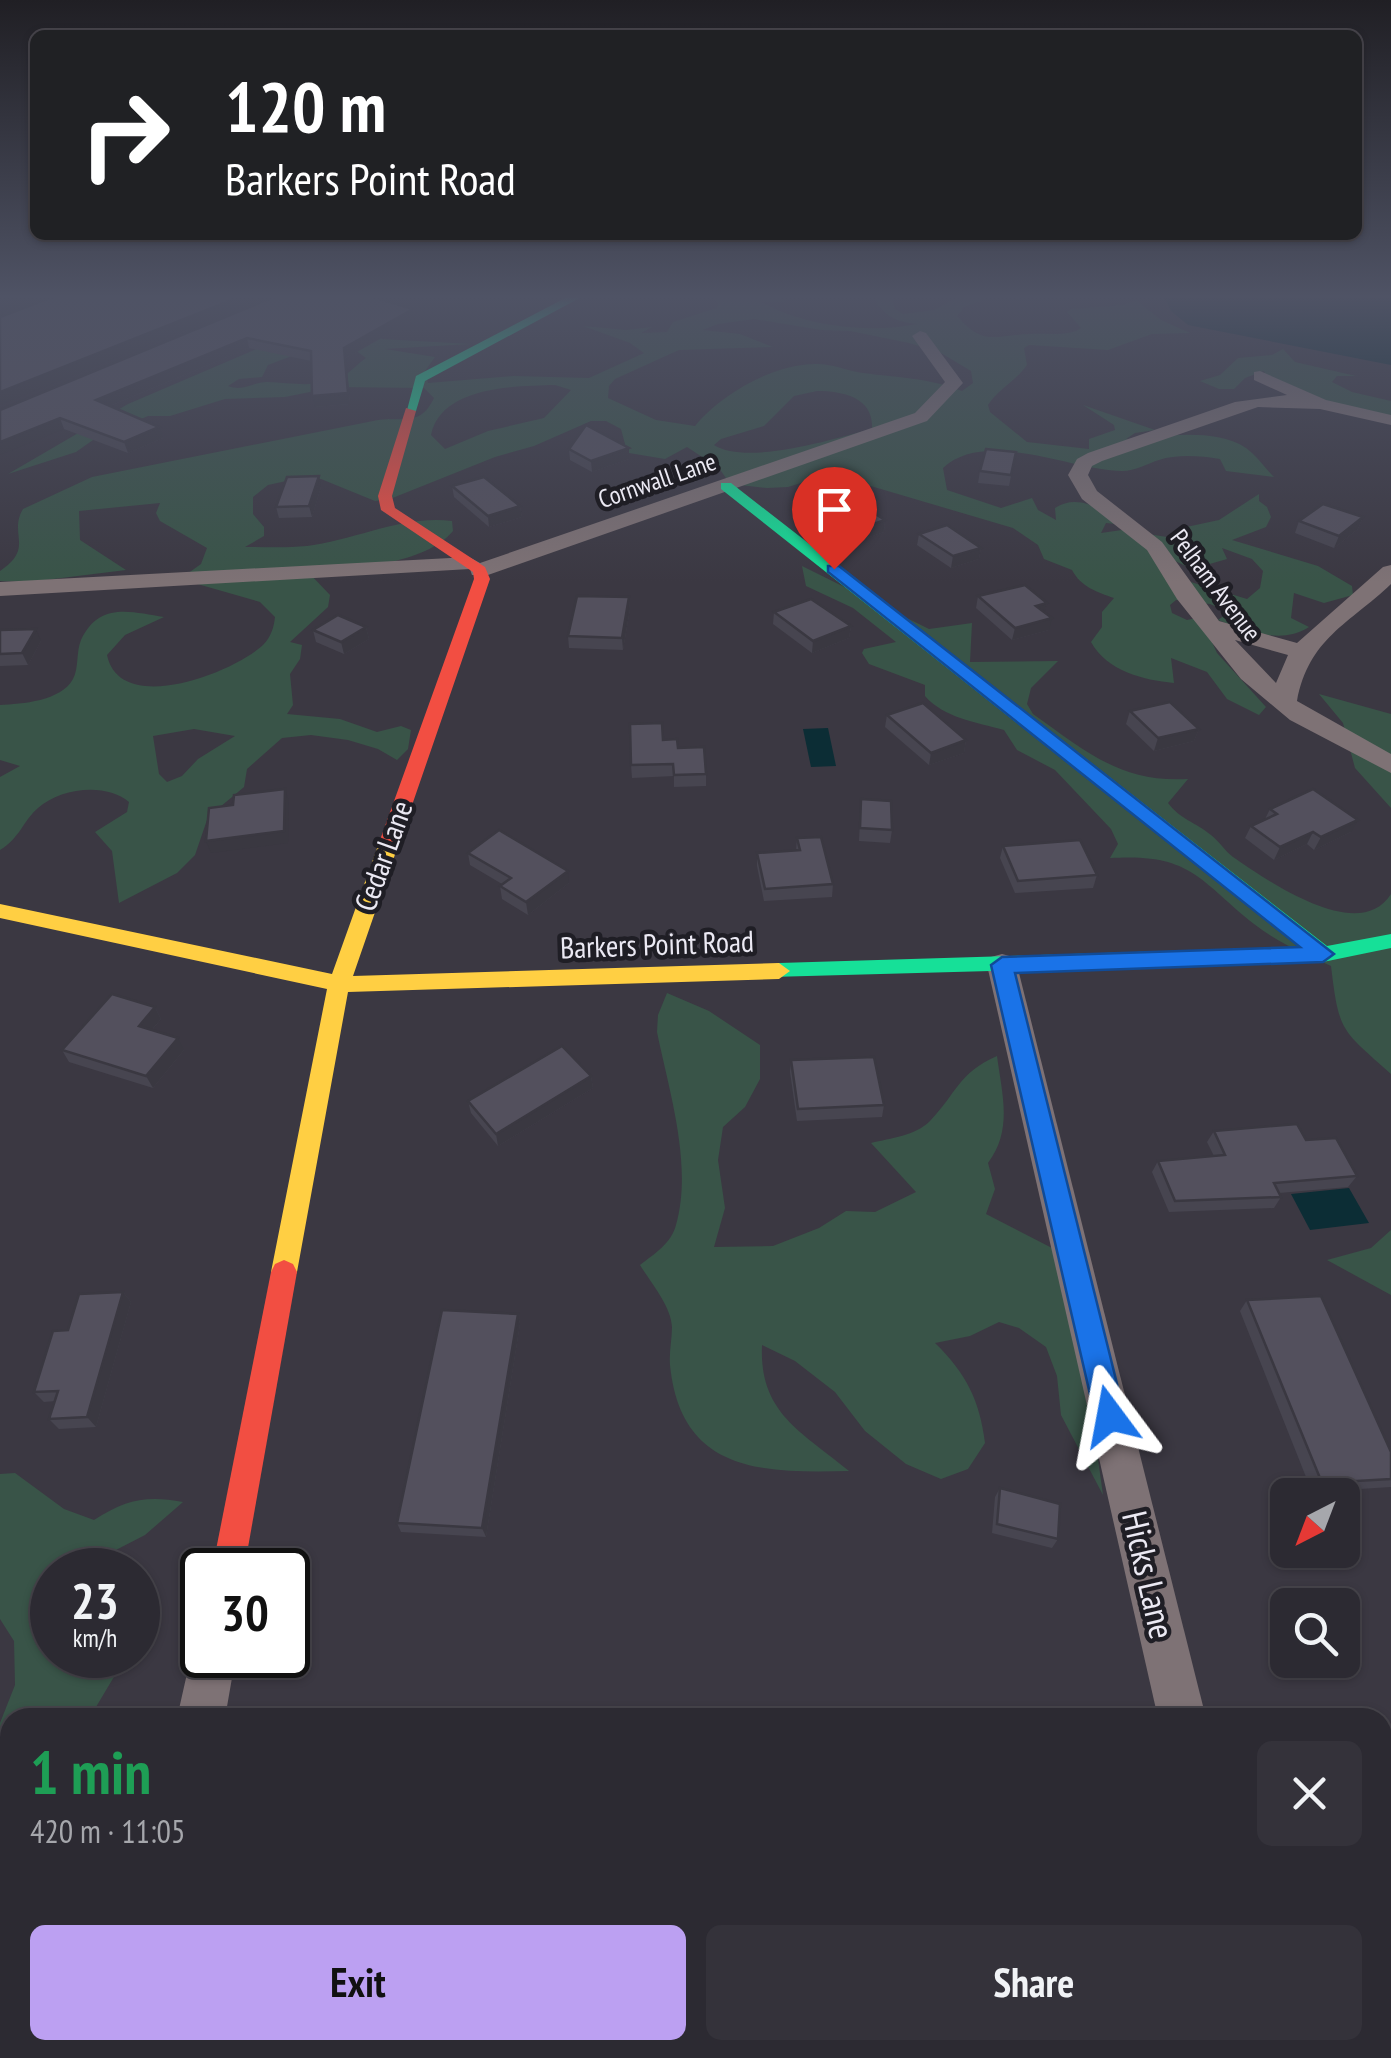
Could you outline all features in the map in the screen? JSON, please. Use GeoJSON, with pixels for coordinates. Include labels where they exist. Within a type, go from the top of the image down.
{"type":"FeatureCollection","features":[{"type":"Feature","properties":{"kind":"street"},"geometry":{"type":"LineString","coordinates":[[416,390],[385,496],[388,510],[474,566]]}},
{"type":"Feature","properties":{"kind":"street","name":"Cornwall Lane"},"geometry":{"type":"LineString","coordinates":[[0,588],[474,566],[904,425],[934,408],[948,390]]}},
{"type":"Feature","properties":{"kind":"street","name":"Pelham Avenue"},"geometry":{"type":"LineString","coordinates":[[1229,407],[1244,390]]}},
{"type":"Feature","properties":{"kind":"street","name":"Pelham Avenue"},"geometry":{"type":"LineString","coordinates":[[1294,390],[1320,404]]}},
{"type":"Feature","properties":{"kind":"street","name":"Pelham Avenue"},"geometry":{"type":"LineString","coordinates":[[1391,420],[1282,399],[1229,407],[1169,433],[1094,456],[1078,476],[1089,495],[1134,526],[1154,546],[1210,626],[1250,674],[1284,704],[1391,764]]}},
{"type":"Feature","properties":{"kind":"street"},"geometry":{"type":"LineString","coordinates":[[726,486],[1323,954]]}},
{"type":"Feature","properties":{"kind":"street","name":"Cedar Lane"},"geometry":{"type":"LineString","coordinates":[[232,1548],[338,984],[474,606],[482,580],[474,566]]}},
{"type":"Feature","properties":{"kind":"street"},"geometry":{"type":"LineString","coordinates":[[1284,704],[1300,650],[1391,572]]}},
{"type":"Feature","properties":{"kind":"street"},"geometry":{"type":"LineString","coordinates":[[1210,626],[1300,650]]}},
{"type":"Feature","properties":{"kind":"street","name":"Barkers Point Road"},"geometry":{"type":"LineString","coordinates":[[0,910],[338,984],[1323,954],[1391,941]]}},
{"type":"Feature","properties":{"kind":"street","name":"Hicks Lane"},"geometry":{"type":"LineString","coordinates":[[1002,965],[1180,1708]]}},
{"type":"Feature","properties":{"kind":"street"},"geometry":{"type":"LineString","coordinates":[[203,1708],[208,1678]]}},
{"type":"Feature","properties":{"kind":"green space"},"geometry":{"type":"Polygon","coordinates":[[[161,390],[320,390],[285,397],[225,399],[170,416],[148,416],[93,440],[76,452],[8,474],[128,404],[161,390]]]}},
{"type":"Feature","properties":{"kind":"green space"},"geometry":{"type":"Polygon","coordinates":[[[426,390],[491,390],[464,398],[438,419],[431,435],[445,449],[488,431],[544,418],[571,390],[609,390],[608,398],[656,420],[695,426],[737,390],[1002,390],[988,405],[990,412],[1027,442],[1089,449],[1089,439],[1115,430],[1114,425],[1083,405],[1155,430],[1135,433],[1126,439],[1203,435],[1233,442],[1250,451],[1274,477],[1226,471],[1220,459],[1205,457],[1166,458],[1122,471],[1030,454],[982,451],[943,468],[947,490],[1001,508],[1032,498],[1038,510],[1056,520],[1055,508],[1082,503],[1125,525],[1106,523],[1101,533],[1122,530],[1167,537],[1177,529],[1219,520],[1259,494],[1259,501],[1271,517],[1266,527],[1232,540],[1318,566],[1352,586],[1353,595],[1324,603],[1294,593],[1291,618],[1309,627],[1276,636],[1218,620],[1229,612],[1210,604],[1176,600],[1170,605],[1172,613],[1187,620],[1196,618],[1206,629],[1217,653],[1266,707],[1259,715],[1227,699],[1207,672],[1171,658],[1174,683],[1138,676],[1106,660],[1091,642],[1102,627],[1102,612],[1114,598],[1085,585],[1072,570],[1044,559],[1038,545],[1013,528],[847,479],[817,478],[788,487],[767,488],[730,484],[719,468],[687,447],[665,459],[623,452],[621,429],[606,421],[591,421],[390,499],[375,501],[321,479],[300,478],[268,485],[253,497],[253,514],[264,527],[264,536],[245,547],[307,546],[397,525],[452,521],[453,531],[425,551],[366,567],[310,574],[330,595],[328,607],[290,642],[302,645],[300,659],[290,674],[293,705],[287,714],[340,719],[377,732],[401,726],[411,730],[408,749],[397,760],[378,749],[348,740],[311,735],[282,738],[247,769],[244,787],[208,817],[195,855],[177,873],[119,903],[112,851],[95,832],[127,812],[129,802],[119,796],[83,790],[58,796],[38,808],[0,850],[0,777],[20,766],[0,760],[0,705],[40,700],[67,686],[75,675],[81,640],[97,619],[117,612],[164,617],[125,635],[107,655],[116,674],[133,684],[154,686],[204,677],[248,656],[268,639],[275,617],[260,602],[180,579],[201,564],[207,548],[160,521],[156,513],[160,503],[79,511],[80,540],[126,570],[29,582],[0,581],[0,571],[19,548],[18,526],[23,509],[92,477],[378,420],[411,418],[424,413],[434,398],[426,390]],[[817,391],[794,396],[764,426],[721,439],[714,445],[729,451],[768,452],[872,429],[863,403],[847,395],[817,391]],[[1222,548],[1227,559],[1192,569],[1173,560],[1161,566],[1161,573],[1247,599],[1260,588],[1263,571],[1252,559],[1222,548]],[[194,729],[153,736],[159,774],[167,782],[182,776],[198,759],[235,736],[194,729]]]}},
{"type":"Feature","properties":{"kind":"green space"},"geometry":{"type":"Polygon","coordinates":[[[1295,390],[1348,390],[1391,401],[1391,416],[1309,397],[1295,390]]]}},
{"type":"Feature","properties":{"kind":"green space"},"geometry":{"type":"Polygon","coordinates":[[[802,566],[929,629],[972,623],[970,662],[1058,661],[1031,688],[1027,704],[1033,714],[1087,752],[1123,770],[1164,779],[1188,779],[1168,803],[1233,857],[1290,893],[1336,911],[1358,913],[1376,908],[1391,894],[1391,1074],[1345,1028],[1331,966],[1263,931],[1191,872],[1159,860],[1110,858],[1118,844],[1111,829],[1055,770],[1017,750],[1004,730],[951,714],[925,696],[925,685],[869,664],[862,653],[864,649],[896,642],[853,608],[806,586],[802,566]]]}},
{"type":"Feature","properties":{"kind":"green space"},"geometry":{"type":"Polygon","coordinates":[[[1319,694],[1391,714],[1391,808],[1355,768],[1343,723],[1319,694]]]}},
{"type":"Feature","properties":{"kind":"green space"},"geometry":{"type":"Polygon","coordinates":[[[667,993],[709,1011],[760,1045],[760,1079],[745,1107],[723,1127],[718,1160],[725,1208],[714,1247],[773,1246],[819,1228],[846,1211],[875,1212],[916,1192],[871,1143],[924,1126],[974,1069],[997,1056],[1003,1125],[988,1163],[995,1189],[986,1214],[1052,1248],[1083,1352],[1103,1495],[1061,1415],[1057,1376],[1046,1347],[1019,1328],[999,1322],[970,1336],[935,1343],[970,1388],[985,1443],[968,1469],[941,1479],[906,1464],[865,1431],[835,1392],[795,1361],[762,1345],[763,1368],[776,1404],[800,1431],[849,1471],[757,1467],[709,1447],[690,1427],[677,1401],[670,1365],[671,1319],[640,1265],[670,1238],[681,1202],[681,1153],[657,1032],[658,1015],[667,993]]]}},
{"type":"Feature","properties":{"kind":"green space"},"geometry":{"type":"Polygon","coordinates":[[[1391,1230],[1391,1295],[1327,1260],[1371,1248],[1391,1230]]]}},
{"type":"Feature","properties":{"kind":"green space"},"geometry":{"type":"Polygon","coordinates":[[[15,1473],[64,1509],[94,1520],[136,1501],[183,1502],[145,1535],[120,1548],[30,1548],[30,1678],[113,1678],[95,1708],[6,1708],[15,1685],[14,1641],[0,1619],[0,1474],[15,1473]]]}},
{"type":"Feature","properties":{"kind":"water"},"geometry":{"type":"Polygon","coordinates":[[[828,728],[836,766],[811,767],[803,729],[828,728]]]}},
{"type":"Feature","properties":{"kind":"water"},"geometry":{"type":"Polygon","coordinates":[[[1349,1188],[1369,1223],[1310,1230],[1291,1194],[1349,1188]]]}},
{"type":"Feature","properties":{"kind":"building"},"geometry":{"type":"Polygon","coordinates":[[[48,390],[120,390],[96,400],[159,427],[124,442],[60,418],[0,442],[0,410],[48,390]]]}},
{"type":"Feature","properties":{"kind":"building"},"geometry":{"type":"Polygon","coordinates":[[[312,390],[348,390],[348,393],[312,396],[312,390]]]}},
{"type":"Feature","properties":{"kind":"building"},"geometry":{"type":"Polygon","coordinates":[[[586,425],[629,448],[591,461],[569,449],[586,425]]]}},
{"type":"Feature","properties":{"kind":"building"},"geometry":{"type":"Polygon","coordinates":[[[986,449],[1016,452],[1011,475],[980,471],[986,449]]]}},
{"type":"Feature","properties":{"kind":"building"},"geometry":{"type":"Polygon","coordinates":[[[319,476],[309,506],[276,507],[287,477],[319,476]]]}},
{"type":"Feature","properties":{"kind":"building"},"geometry":{"type":"Polygon","coordinates":[[[484,477],[520,506],[488,516],[452,486],[484,477]]]}},
{"type":"Feature","properties":{"kind":"building"},"geometry":{"type":"Polygon","coordinates":[[[837,490],[885,520],[859,529],[811,499],[837,490]]]}},
{"type":"Feature","properties":{"kind":"building"},"geometry":{"type":"Polygon","coordinates":[[[1323,504],[1363,517],[1339,536],[1299,521],[1323,504]]]}},
{"type":"Feature","properties":{"kind":"building"},"geometry":{"type":"Polygon","coordinates":[[[947,525],[981,548],[953,556],[919,534],[947,525]]]}},
{"type":"Feature","properties":{"kind":"building"},"geometry":{"type":"Polygon","coordinates":[[[1025,585],[1047,603],[1036,606],[1052,618],[1015,628],[978,596],[1025,585]]]}},
{"type":"Feature","properties":{"kind":"building"},"geometry":{"type":"Polygon","coordinates":[[[577,596],[629,597],[622,638],[568,636],[577,596]]]}},
{"type":"Feature","properties":{"kind":"building"},"geometry":{"type":"Polygon","coordinates":[[[811,599],[851,626],[813,641],[774,612],[811,599]]]}},
{"type":"Feature","properties":{"kind":"building"},"geometry":{"type":"Polygon","coordinates":[[[338,615],[366,627],[341,642],[313,630],[338,615]]]}},
{"type":"Feature","properties":{"kind":"building"},"geometry":{"type":"Polygon","coordinates":[[[36,629],[22,653],[0,654],[0,630],[36,629]]]}},
{"type":"Feature","properties":{"kind":"building"},"geometry":{"type":"Polygon","coordinates":[[[1170,702],[1199,729],[1158,738],[1130,711],[1170,702]]]}},
{"type":"Feature","properties":{"kind":"building"},"geometry":{"type":"Polygon","coordinates":[[[923,703],[966,740],[931,753],[887,715],[923,703]]]}},
{"type":"Feature","properties":{"kind":"building"},"geometry":{"type":"Polygon","coordinates":[[[662,723],[663,740],[677,739],[678,748],[704,747],[706,774],[674,775],[673,764],[631,765],[630,724],[662,723]]]}},
{"type":"Feature","properties":{"kind":"building"},"geometry":{"type":"Polygon","coordinates":[[[285,789],[284,831],[206,841],[209,808],[233,805],[234,795],[285,789]]]}},
{"type":"Feature","properties":{"kind":"building"},"geometry":{"type":"Polygon","coordinates":[[[1313,789],[1358,820],[1321,837],[1313,832],[1280,847],[1251,826],[1277,814],[1270,809],[1313,789]]]}},
{"type":"Feature","properties":{"kind":"building"},"geometry":{"type":"Polygon","coordinates":[[[861,799],[891,801],[892,830],[860,828],[861,799]]]}},
{"type":"Feature","properties":{"kind":"building"},"geometry":{"type":"Polygon","coordinates":[[[499,830],[568,871],[526,902],[500,886],[511,878],[468,853],[499,830]]]}},
{"type":"Feature","properties":{"kind":"building"},"geometry":{"type":"Polygon","coordinates":[[[821,837],[833,884],[765,889],[757,853],[800,850],[797,838],[821,837]]]}},
{"type":"Feature","properties":{"kind":"building"},"geometry":{"type":"Polygon","coordinates":[[[1080,840],[1097,875],[1018,881],[1003,846],[1080,840]]]}},
{"type":"Feature","properties":{"kind":"building"},"geometry":{"type":"Polygon","coordinates":[[[112,994],[155,1007],[139,1026],[178,1038],[146,1076],[62,1050],[112,994]]]}},
{"type":"Feature","properties":{"kind":"building"},"geometry":{"type":"Polygon","coordinates":[[[562,1046],[591,1076],[496,1134],[468,1101],[562,1046]]]}},
{"type":"Feature","properties":{"kind":"building"},"geometry":{"type":"Polygon","coordinates":[[[874,1057],[884,1105],[798,1109],[791,1060],[874,1057]]]}},
{"type":"Feature","properties":{"kind":"building"},"geometry":{"type":"Polygon","coordinates":[[[1297,1124],[1306,1140],[1336,1138],[1357,1176],[1274,1183],[1281,1197],[1175,1201],[1158,1161],[1225,1155],[1214,1131],[1297,1124]]]}},
{"type":"Feature","properties":{"kind":"building"},"geometry":{"type":"Polygon","coordinates":[[[123,1292],[87,1417],[49,1419],[58,1391],[34,1392],[53,1331],[68,1330],[79,1294],[123,1292]]]}},
{"type":"Feature","properties":{"kind":"building"},"geometry":{"type":"Polygon","coordinates":[[[1321,1296],[1391,1452],[1391,1479],[1320,1478],[1247,1300],[1321,1296]]]}},
{"type":"Feature","properties":{"kind":"building"},"geometry":{"type":"Polygon","coordinates":[[[442,1310],[518,1314],[482,1528],[397,1523],[442,1310]]]}},
{"type":"Feature","properties":{"kind":"building"},"geometry":{"type":"Polygon","coordinates":[[[1000,1488],[1060,1504],[1058,1539],[997,1524],[1000,1488]]]}},
{"type":"Feature","properties":{"kind":"traffic: fast"},"geometry":{"type":"LineString","coordinates":[[410,411],[417,390]]}},
{"type":"Feature","properties":{"kind":"traffic: fast"},"geometry":{"type":"LineString","coordinates":[[726,486],[1323,954]]}},
{"type":"Feature","properties":{"kind":"traffic: fast"},"geometry":{"type":"LineString","coordinates":[[779,971],[1323,954],[1391,941]]}},
{"type":"Feature","properties":{"kind":"traffic: slow"},"geometry":{"type":"LineString","coordinates":[[284,1272],[339,984],[390,840]]}},
{"type":"Feature","properties":{"kind":"traffic: slow"},"geometry":{"type":"LineString","coordinates":[[0,911],[339,984],[779,971]]}},
{"type":"Feature","properties":{"kind":"traffic: jam"},"geometry":{"type":"LineString","coordinates":[[390,840],[482,579],[480,570],[388,510],[385,496],[410,411]]}},
{"type":"Feature","properties":{"kind":"traffic: jam"},"geometry":{"type":"LineString","coordinates":[[232,1548],[284,1272]]}},
{"type":"Feature","properties":{"kind":"route"},"geometry":{"type":"LineString","coordinates":[[834,569],[1323,954],[1002,965],[1110,1416]]}}]}
